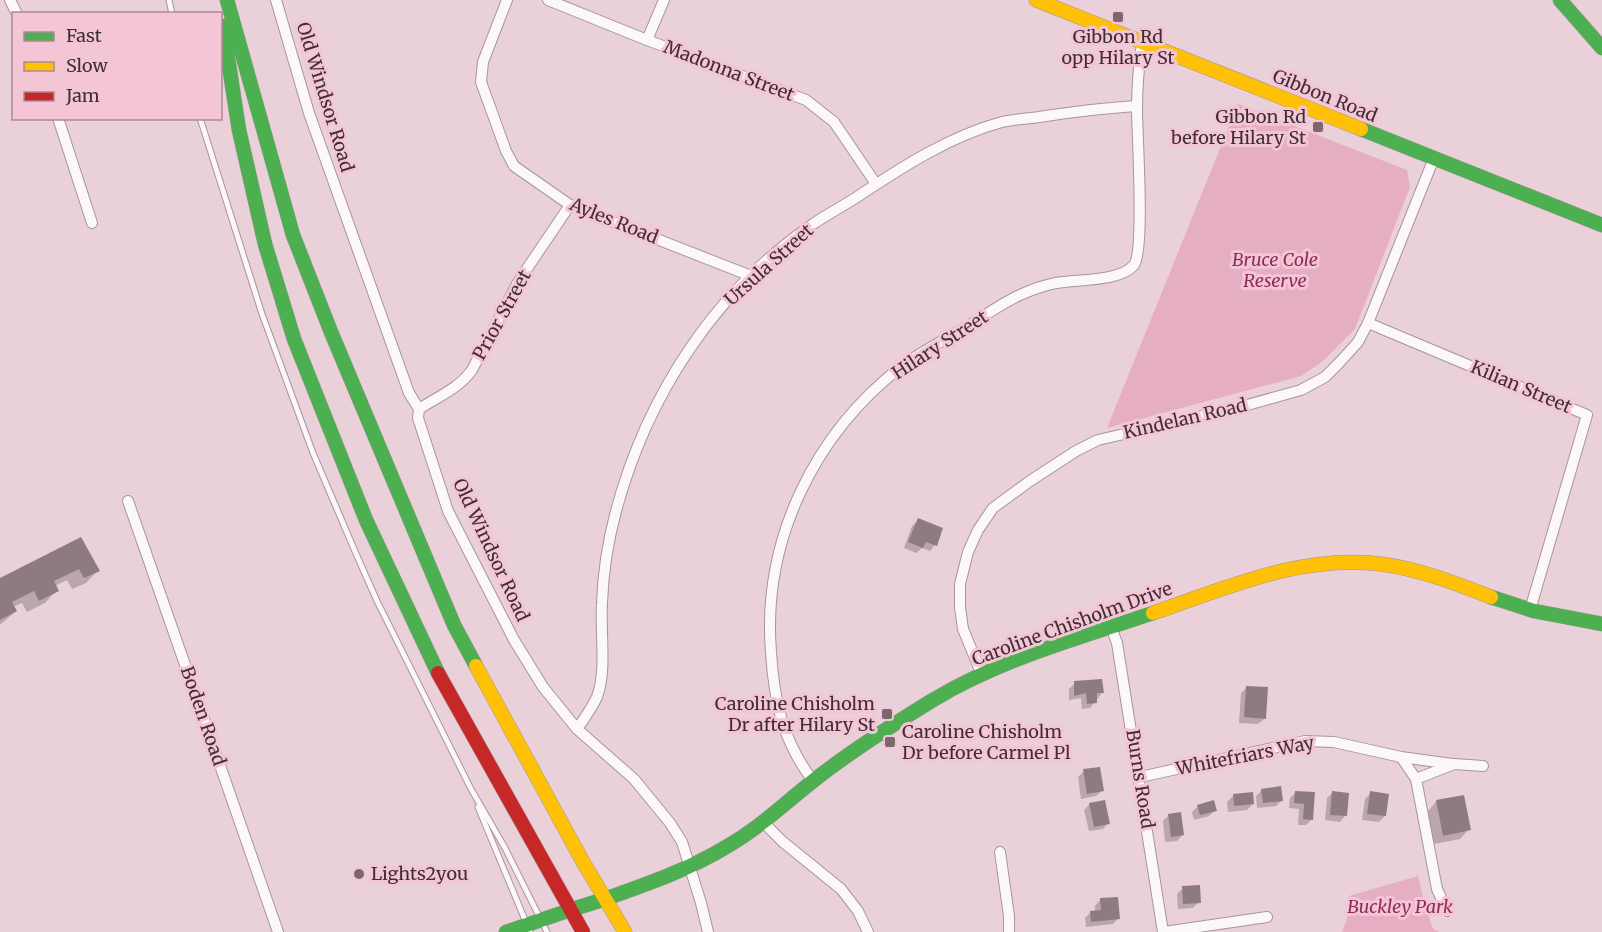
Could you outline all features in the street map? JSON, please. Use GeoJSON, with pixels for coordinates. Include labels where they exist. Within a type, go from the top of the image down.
{"type":"FeatureCollection","features":[{"type":"Feature","properties":{"kind":"main road"},"geometry":{"type":"LineString","coordinates":[[227,0],[293,235],[331,332],[454,625],[583,862],[625,932]]}},
{"type":"Feature","properties":{"kind":"main road","name":"Gibbon Road"},"geometry":{"type":"LineString","coordinates":[[1036,0],[1602,225]]}},
{"type":"Feature","properties":{"kind":"main road"},"geometry":{"type":"LineString","coordinates":[[1560,0],[1602,48]]}},
{"type":"Feature","properties":{"kind":"main road"},"geometry":{"type":"LineString","coordinates":[[222,20],[239,130],[265,244],[294,339],[311,382],[366,519],[433,664],[583,932]]}},
{"type":"Feature","properties":{"kind":"main road","name":"Caroline Chisholm Drive"},"geometry":{"type":"LineString","coordinates":[[506,932],[544,926],[570,910],[689,868],[764,823],[813,781],[893,724],[936,698],[982,675],[1026,656],[1258,577],[1292,568],[1328,563],[1381,564],[1445,579],[1530,610],[1602,624]]}},
{"type":"Feature","properties":{"kind":"street","name":"Old Windsor Road"},"geometry":{"type":"LineString","coordinates":[[276,0],[309,113],[353,239],[409,393],[419,409],[418,418],[448,511],[514,640],[543,687],[577,729],[634,779],[661,810],[682,842],[708,932]]}},
{"type":"Feature","properties":{"kind":"street","name":"Ayles Road"},"geometry":{"type":"LineString","coordinates":[[507,0],[483,62],[481,82],[506,151],[514,165],[570,205],[751,276]]}},
{"type":"Feature","properties":{"kind":"street","name":"Madonna Street"},"geometry":{"type":"LineString","coordinates":[[548,0],[806,100],[834,122],[876,184]]}},
{"type":"Feature","properties":{"kind":"street"},"geometry":{"type":"LineString","coordinates":[[648,40],[664,0]]}},
{"type":"Feature","properties":{"kind":"street","name":"Hilary Street"},"geometry":{"type":"LineString","coordinates":[[813,781],[800,764],[786,738],[774,690],[769,627],[771,593],[788,518],[824,449],[850,416],[903,366],[1020,295],[1054,284],[1116,275],[1127,271],[1134,264],[1140,241],[1137,106],[1142,43]]}},
{"type":"Feature","properties":{"kind":"street","name":"Ursula Street"},"geometry":{"type":"LineString","coordinates":[[577,729],[596,698],[601,680],[602,603],[607,553],[615,513],[638,442],[661,395],[686,354],[717,311],[751,276],[813,224],[924,155],[963,136],[1004,122],[1093,109],[1137,106]]}},
{"type":"Feature","properties":{"kind":"street"},"geometry":{"type":"LineString","coordinates":[[59,120],[92,223]]}},
{"type":"Feature","properties":{"kind":"street","name":"Kindelan Road"},"geometry":{"type":"LineString","coordinates":[[982,675],[963,629],[960,584],[968,552],[978,530],[993,508],[1076,451],[1098,440],[1240,407],[1301,390],[1325,377],[1358,342],[1368,323],[1434,158]]}},
{"type":"Feature","properties":{"kind":"street","name":"Prior Street"},"geometry":{"type":"LineString","coordinates":[[419,409],[464,381],[518,282],[570,205]]}},
{"type":"Feature","properties":{"kind":"street","name":"Kilian Street"},"geometry":{"type":"LineString","coordinates":[[1368,323],[1587,415],[1530,610]]}},
{"type":"Feature","properties":{"kind":"street","name":"Boden Road"},"geometry":{"type":"LineString","coordinates":[[128,501],[278,932]]}},
{"type":"Feature","properties":{"kind":"street","name":"Burns Road"},"geometry":{"type":"LineString","coordinates":[[1111,627],[1117,643],[1164,932]]}},
{"type":"Feature","properties":{"kind":"street","name":"Whitefriars Way"},"geometry":{"type":"LineString","coordinates":[[1140,777],[1305,741],[1334,742],[1401,757],[1483,766]]}},
{"type":"Feature","properties":{"kind":"street"},"geometry":{"type":"LineString","coordinates":[[1401,757],[1416,779],[1437,889],[1447,911]]}},
{"type":"Feature","properties":{"kind":"street"},"geometry":{"type":"LineString","coordinates":[[1416,779],[1454,764]]}},
{"type":"Feature","properties":{"kind":"street"},"geometry":{"type":"LineString","coordinates":[[764,823],[783,842],[841,889],[858,911],[868,932]]}},
{"type":"Feature","properties":{"kind":"street"},"geometry":{"type":"LineString","coordinates":[[1000,852],[1010,916],[1009,932]]}},
{"type":"Feature","properties":{"kind":"street"},"geometry":{"type":"LineString","coordinates":[[1164,932],[1268,917]]}},
{"type":"Feature","properties":{"kind":"lane"},"geometry":{"type":"LineString","coordinates":[[201,120],[262,314],[314,453],[377,601],[471,789],[505,848],[544,926]]}},
{"type":"Feature","properties":{"kind":"lane"},"geometry":{"type":"LineString","coordinates":[[471,789],[528,928]]}},
{"type":"Feature","properties":{"kind":"green space","name":"Bruce Cole Reserve"},"geometry":{"type":"Polygon","coordinates":[[[1238,104],[1407,170],[1410,187],[1355,329],[1322,362],[1301,376],[1107,428],[1238,104]]]}},
{"type":"Feature","properties":{"kind":"green space","name":"Buckley Park"},"geometry":{"type":"Polygon","coordinates":[[[1418,876],[1433,929],[1439,932],[1342,932],[1347,919],[1349,896],[1418,876]]]}},
{"type":"Feature","properties":{"kind":"building"},"geometry":{"type":"Polygon","coordinates":[[[918,518],[943,528],[937,546],[926,542],[923,548],[908,542],[918,518]]]}},
{"type":"Feature","properties":{"kind":"building"},"geometry":{"type":"Polygon","coordinates":[[[81,537],[100,571],[84,578],[79,569],[54,581],[59,591],[39,601],[34,591],[12,602],[17,611],[0,620],[0,578],[81,537]]]}},
{"type":"Feature","properties":{"kind":"building"},"geometry":{"type":"Polygon","coordinates":[[[1102,679],[1104,693],[1097,693],[1097,703],[1087,704],[1086,693],[1074,696],[1074,681],[1102,679]]]}},
{"type":"Feature","properties":{"kind":"building"},"geometry":{"type":"Polygon","coordinates":[[[1246,686],[1268,687],[1266,719],[1244,717],[1246,686]]]}},
{"type":"Feature","properties":{"kind":"building"},"geometry":{"type":"Polygon","coordinates":[[[1100,767],[1104,791],[1087,794],[1083,769],[1100,767]]]}},
{"type":"Feature","properties":{"kind":"building"},"geometry":{"type":"Polygon","coordinates":[[[1281,786],[1283,801],[1263,803],[1261,789],[1281,786]]]}},
{"type":"Feature","properties":{"kind":"building"},"geometry":{"type":"Polygon","coordinates":[[[1295,791],[1315,792],[1313,820],[1303,819],[1304,804],[1294,803],[1295,791]]]}},
{"type":"Feature","properties":{"kind":"building"},"geometry":{"type":"Polygon","coordinates":[[[1332,791],[1349,793],[1347,816],[1330,815],[1332,791]]]}},
{"type":"Feature","properties":{"kind":"building"},"geometry":{"type":"Polygon","coordinates":[[[1370,791],[1389,794],[1386,816],[1367,814],[1370,791]]]}},
{"type":"Feature","properties":{"kind":"building"},"geometry":{"type":"Polygon","coordinates":[[[1253,792],[1254,804],[1234,806],[1233,794],[1253,792]]]}},
{"type":"Feature","properties":{"kind":"building"},"geometry":{"type":"Polygon","coordinates":[[[1464,795],[1471,830],[1443,836],[1436,800],[1464,795]]]}},
{"type":"Feature","properties":{"kind":"building"},"geometry":{"type":"Polygon","coordinates":[[[1105,800],[1110,824],[1094,827],[1089,803],[1105,800]]]}},
{"type":"Feature","properties":{"kind":"building"},"geometry":{"type":"Polygon","coordinates":[[[1214,800],[1217,811],[1200,815],[1197,805],[1214,800]]]}},
{"type":"Feature","properties":{"kind":"building"},"geometry":{"type":"Polygon","coordinates":[[[1181,812],[1184,835],[1171,837],[1168,814],[1181,812]]]}},
{"type":"Feature","properties":{"kind":"building"},"geometry":{"type":"Polygon","coordinates":[[[1200,885],[1201,903],[1183,904],[1182,886],[1200,885]]]}},
{"type":"Feature","properties":{"kind":"building"},"geometry":{"type":"Polygon","coordinates":[[[1118,897],[1120,919],[1091,922],[1090,911],[1101,910],[1100,898],[1118,897]]]}},
{"type":"Feature","properties":{"kind":"traffic: fast"},"geometry":{"type":"LineString","coordinates":[[227,0],[293,235],[331,332],[454,625],[476,666]]}},
{"type":"Feature","properties":{"kind":"traffic: fast"},"geometry":{"type":"LineString","coordinates":[[1560,0],[1602,48]]}},
{"type":"Feature","properties":{"kind":"traffic: fast"},"geometry":{"type":"LineString","coordinates":[[223,26],[239,130],[265,244],[294,339],[366,520],[438,673]]}},
{"type":"Feature","properties":{"kind":"traffic: fast"},"geometry":{"type":"LineString","coordinates":[[1361,129],[1602,225]]}},
{"type":"Feature","properties":{"kind":"traffic: fast"},"geometry":{"type":"LineString","coordinates":[[1491,597],[1534,611],[1602,624]]}},
{"type":"Feature","properties":{"kind":"traffic: fast"},"geometry":{"type":"LineString","coordinates":[[605,899],[682,870],[738,840],[857,749],[918,709],[959,686],[1041,650],[1153,613]]}},
{"type":"Feature","properties":{"kind":"traffic: fast"},"geometry":{"type":"LineString","coordinates":[[570,910],[605,899]]}},
{"type":"Feature","properties":{"kind":"traffic: fast"},"geometry":{"type":"LineString","coordinates":[[506,932],[570,910]]}},
{"type":"Feature","properties":{"kind":"traffic: slow"},"geometry":{"type":"LineString","coordinates":[[1036,0],[1361,129]]}},
{"type":"Feature","properties":{"kind":"traffic: slow"},"geometry":{"type":"LineString","coordinates":[[1153,613],[1265,575],[1322,564],[1352,562],[1409,569],[1491,597]]}},
{"type":"Feature","properties":{"kind":"traffic: slow"},"geometry":{"type":"LineString","coordinates":[[476,666],[583,862],[625,932]]}},
{"type":"Feature","properties":{"kind":"traffic: jam"},"geometry":{"type":"LineString","coordinates":[[438,673],[583,932]]}},
{"type":"Feature","properties":{"kind":"place","name":"Gibbon Rd opp Hilary St"},"geometry":{"type":"Point","coordinates":[1118,17]}},
{"type":"Feature","properties":{"kind":"place","name":"Gibbon Rd before Hilary St"},"geometry":{"type":"Point","coordinates":[1318,127]}},
{"type":"Feature","properties":{"kind":"place","name":"Caroline Chisholm Dr after Hilary St"},"geometry":{"type":"Point","coordinates":[887,714]}},
{"type":"Feature","properties":{"kind":"place","name":"Caroline Chisholm Dr before Carmel Pl"},"geometry":{"type":"Point","coordinates":[890,742]}},
{"type":"Feature","properties":{"kind":"place","name":"Lights2you"},"geometry":{"type":"Point","coordinates":[359,874]}}]}
